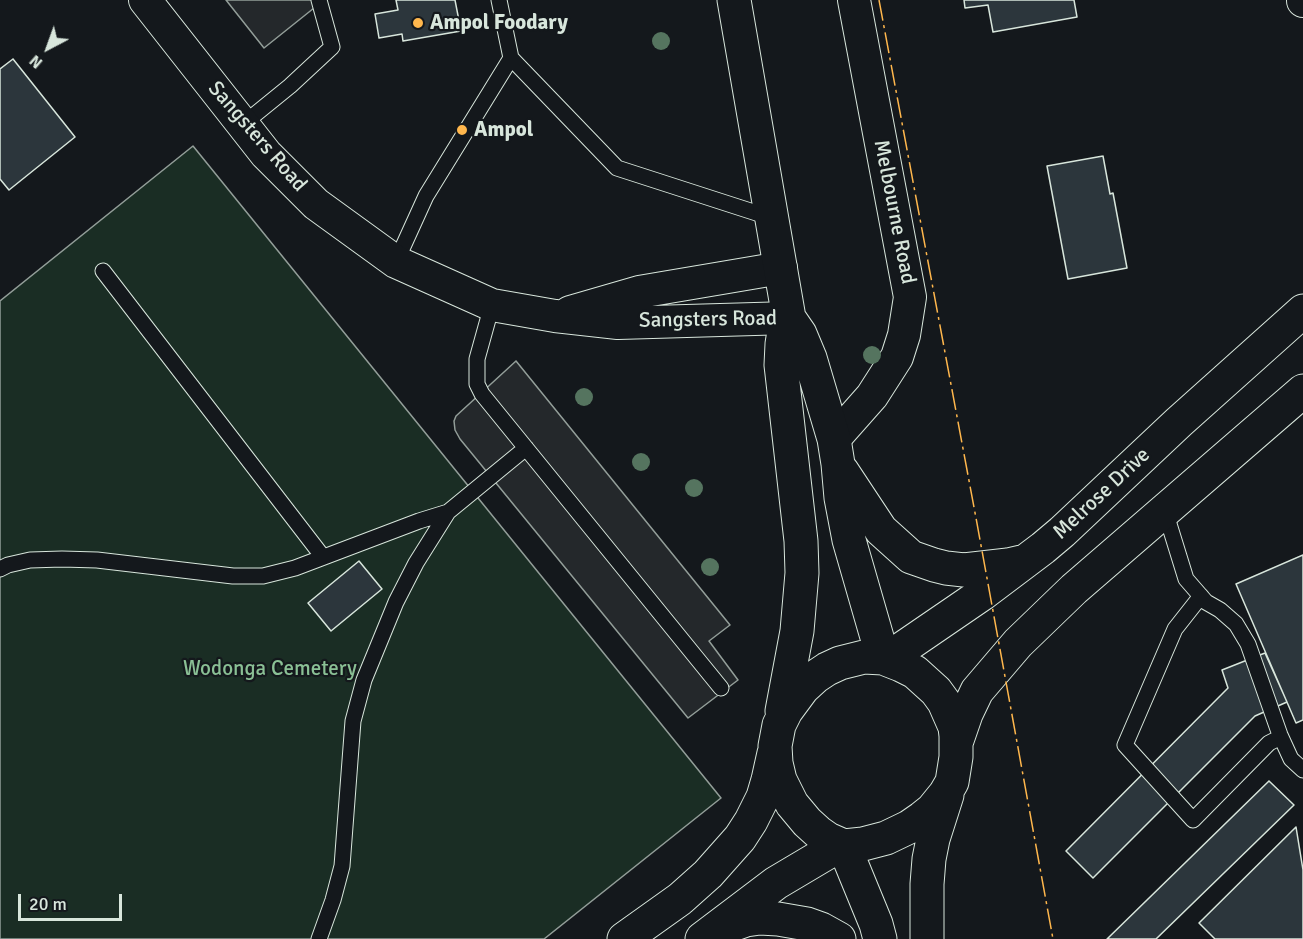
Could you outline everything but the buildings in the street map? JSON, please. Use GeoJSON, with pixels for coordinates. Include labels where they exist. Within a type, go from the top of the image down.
{"type":"FeatureCollection","features":[{"type":"Feature","properties":{"kind":"main road"},"geometry":{"type":"LineString","coordinates":[[734,0],[789,318],[800,334],[810,358],[836,452],[849,540],[885,658]]}},
{"type":"Feature","properties":{"kind":"main road","name":"Melrose Drive"},"geometry":{"type":"LineString","coordinates":[[885,658],[974,600],[1062,532],[1179,422],[1302,314]]}},
{"type":"Feature","properties":{"kind":"main road"},"geometry":{"type":"LineString","coordinates":[[624,939],[687,893],[708,874],[740,838],[763,797],[768,780],[797,631],[802,573],[801,541],[781,365],[784,331],[789,318]]}},
{"type":"Feature","properties":{"kind":"main road"},"geometry":{"type":"LineString","coordinates":[[956,744],[977,691],[1018,643],[1074,589],[1303,391]]}},
{"type":"Feature","properties":{"kind":"main road"},"geometry":{"type":"LineString","coordinates":[[836,452],[881,530],[911,557],[940,567],[964,570],[1026,561]]}},
{"type":"Feature","properties":{"kind":"main road"},"geometry":{"type":"LineString","coordinates":[[880,939],[876,924],[842,845],[818,832],[792,804],[780,780],[776,763],[777,735],[793,699],[815,677],[827,669],[864,657],[885,658],[915,672],[936,691],[944,702],[955,727],[956,757],[929,859],[927,939]]}},
{"type":"Feature","properties":{"kind":"main road"},"geometry":{"type":"LineString","coordinates":[[703,939],[776,883],[842,845],[863,844],[886,838],[909,827],[940,802],[951,782]]}},
{"type":"Feature","properties":{"kind":"main road"},"geometry":{"type":"LineString","coordinates":[[703,939],[725,927],[760,918],[807,924],[838,939]]}},
{"type":"Feature","properties":{"kind":"street","name":"Sangsters Road"},"geometry":{"type":"LineString","coordinates":[[145,0],[266,154],[316,204],[396,262],[492,305],[555,316],[618,323],[789,318]]}},
{"type":"Feature","properties":{"kind":"street","name":"Melbourne Road"},"geometry":{"type":"LineString","coordinates":[[836,452],[897,357],[904,335],[910,297],[854,0]]}},
{"type":"Feature","properties":{"kind":"street","name":"Sangsters Road"},"geometry":{"type":"LineString","coordinates":[[555,316],[639,292],[780,268]]}},
{"type":"Feature","properties":{"kind":"lane"},"geometry":{"type":"LineString","coordinates":[[242,125],[290,86],[332,47],[320,0]]}},
{"type":"Feature","properties":{"kind":"lane"},"geometry":{"type":"LineString","coordinates":[[499,0],[511,58],[617,168],[772,218]]}},
{"type":"Feature","properties":{"kind":"lane"},"geometry":{"type":"LineString","coordinates":[[396,262],[426,196],[511,58]]}},
{"type":"Feature","properties":{"kind":"lane"},"geometry":{"type":"LineString","coordinates":[[103,271],[323,557]]}},
{"type":"Feature","properties":{"kind":"lane"},"geometry":{"type":"LineString","coordinates":[[492,305],[477,359],[477,384],[482,394],[721,688]]}},
{"type":"Feature","properties":{"kind":"lane"},"geometry":{"type":"LineString","coordinates":[[319,939],[342,866],[352,721],[364,680],[406,582],[448,512],[526,448]]}},
{"type":"Feature","properties":{"kind":"lane"},"geometry":{"type":"LineString","coordinates":[[1165,511],[1185,579],[1206,602],[1220,610],[1236,624],[1248,644],[1291,759],[1303,770]]}},
{"type":"Feature","properties":{"kind":"lane"},"geometry":{"type":"LineString","coordinates":[[0,569],[30,560],[74,559],[233,576],[257,576],[278,573],[448,512]]}},
{"type":"Feature","properties":{"kind":"lane"},"geometry":{"type":"LineString","coordinates":[[1201,596],[1175,628],[1125,746],[1193,820],[1269,742],[1281,737]]}},
{"type":"Feature","properties":{"kind":"green space","name":"Wodonga Cemetery"},"geometry":{"type":"Polygon","coordinates":[[[193,146],[721,798],[544,939],[0,939],[0,301],[193,146]]]}},
{"type":"Feature","properties":{"kind":"shaded area"},"geometry":{"type":"Polygon","coordinates":[[[226,0],[312,0],[314,8],[264,48],[226,0]]]}},
{"type":"Feature","properties":{"kind":"shaded area"},"geometry":{"type":"Polygon","coordinates":[[[516,361],[730,625],[709,641],[738,680],[688,718],[455,430],[456,416],[516,361]]]}},
{"type":"Feature","properties":{"kind":"power"},"geometry":{"type":"LineString","coordinates":[[879,0],[1053,939]]}},
{"type":"Feature","properties":{"kind":"place","name":"Ampol Foodary"},"geometry":{"type":"Point","coordinates":[418,23]}},
{"type":"Feature","properties":{"kind":"place","name":"Ampol"},"geometry":{"type":"Point","coordinates":[462,130]}}]}
